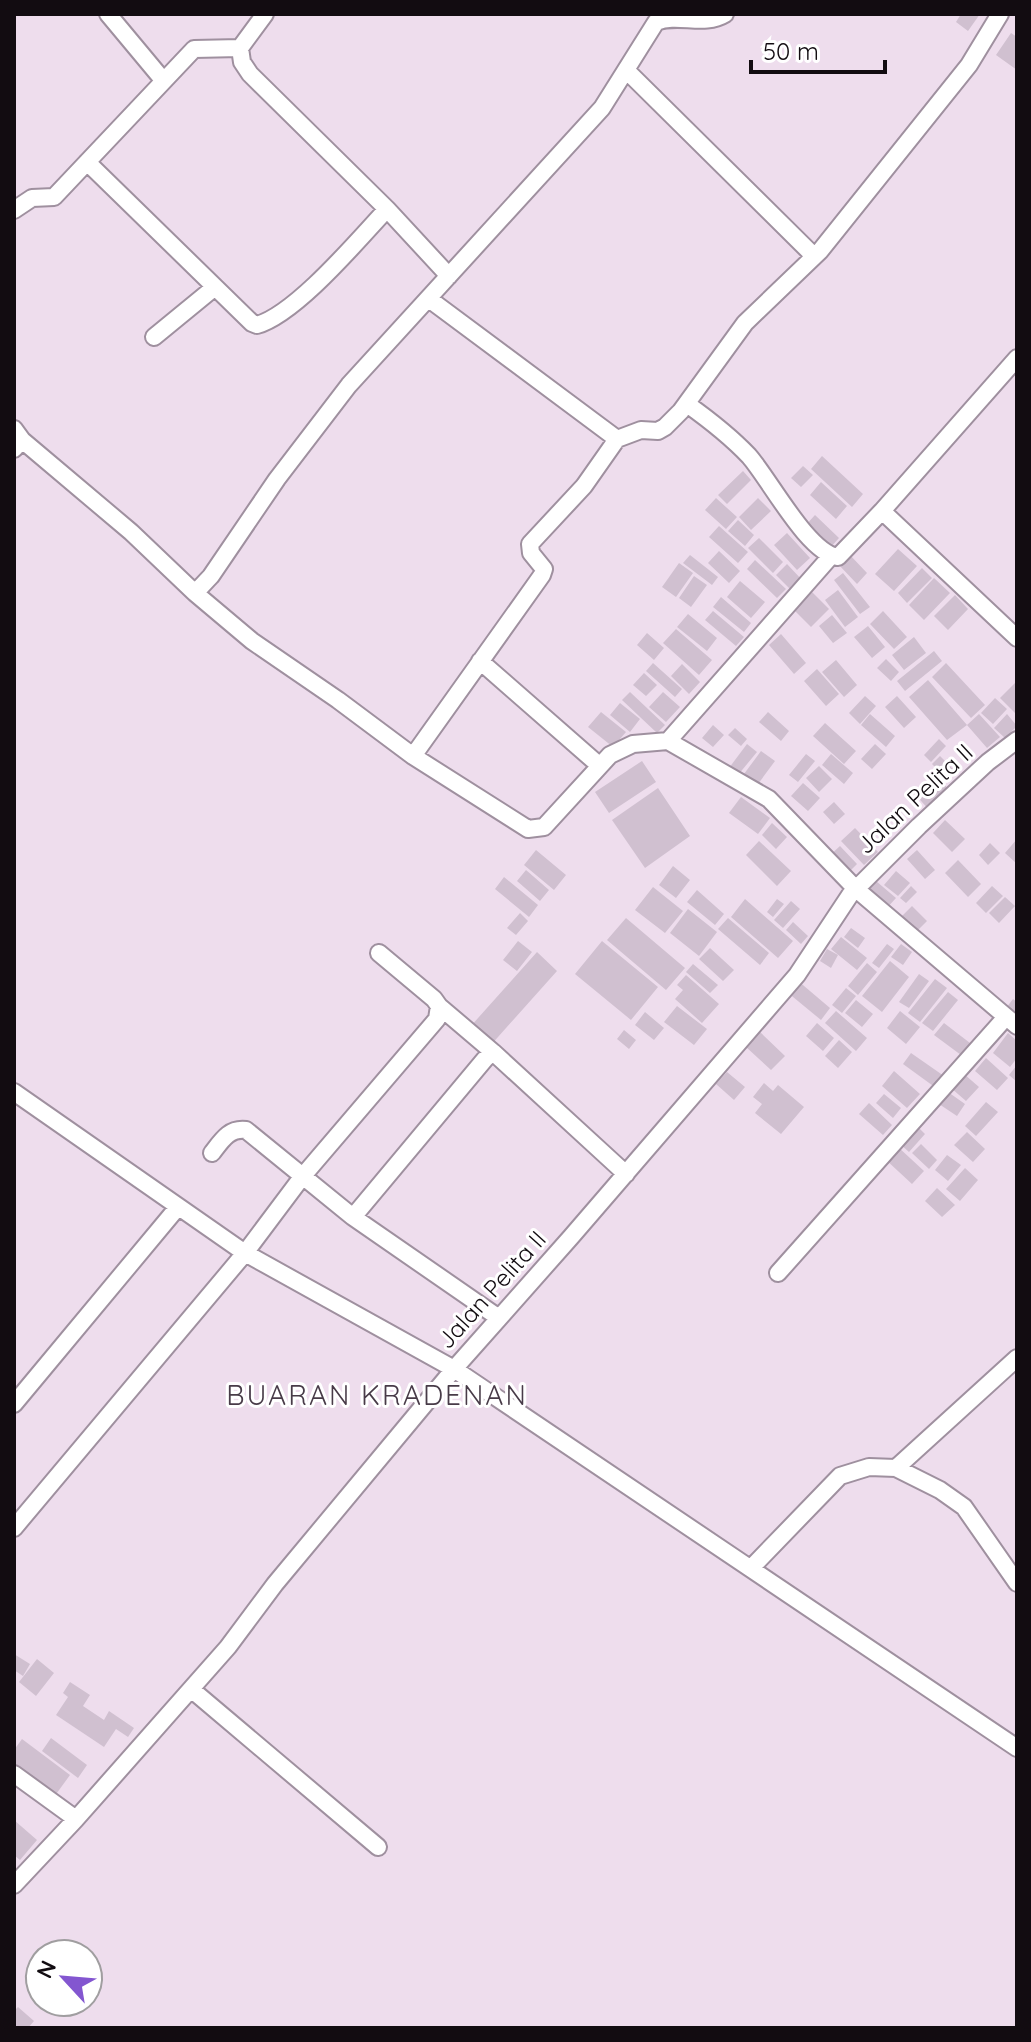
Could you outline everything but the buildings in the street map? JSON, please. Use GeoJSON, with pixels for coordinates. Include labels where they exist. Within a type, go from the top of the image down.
{"type":"FeatureCollection","features":[{"type":"Feature","properties":{"kind":"street"},"geometry":{"type":"LineString","coordinates":[[108,14],[163,80]]}},
{"type":"Feature","properties":{"kind":"street"},"geometry":{"type":"LineString","coordinates":[[265,14],[240,48],[242,62],[250,74],[387,209],[449,276]]}},
{"type":"Feature","properties":{"kind":"street"},"geometry":{"type":"LineString","coordinates":[[195,593],[211,576],[277,479],[349,385],[602,108],[656,22],[670,18],[718,18],[725,14]]}},
{"type":"Feature","properties":{"kind":"street"},"geometry":{"type":"LineString","coordinates":[[413,756],[542,575],[544,569],[531,553],[530,544],[584,486],[617,439],[631,432],[658,431],[687,404],[745,323],[814,256],[969,65],[1000,14]]}},
{"type":"Feature","properties":{"kind":"street"},"geometry":{"type":"LineString","coordinates":[[14,210],[32,198],[54,197],[194,49],[240,48]]}},
{"type":"Feature","properties":{"kind":"street"},"geometry":{"type":"LineString","coordinates":[[626,70],[814,256]]}},
{"type":"Feature","properties":{"kind":"street"},"geometry":{"type":"LineString","coordinates":[[87,162],[252,323],[262,324],[277,316],[328,274],[387,209]]}},
{"type":"Feature","properties":{"kind":"street"},"geometry":{"type":"LineString","coordinates":[[154,337],[215,287]]}},
{"type":"Feature","properties":{"kind":"street"},"geometry":{"type":"LineString","coordinates":[[429,299],[617,439]]}},
{"type":"Feature","properties":{"kind":"street"},"geometry":{"type":"LineString","coordinates":[[687,404],[748,456],[797,523],[825,553],[838,557],[1017,358]]}},
{"type":"Feature","properties":{"kind":"street"},"geometry":{"type":"LineString","coordinates":[[17,441],[131,532],[195,593],[252,641],[413,756],[522,826],[533,829],[544,827],[610,755],[633,744],[668,741],[769,799],[856,889],[1011,1021],[778,1273]]}},
{"type":"Feature","properties":{"kind":"street"},"geometry":{"type":"LineString","coordinates":[[882,511],[1017,638]]}},
{"type":"Feature","properties":{"kind":"street"},"geometry":{"type":"LineString","coordinates":[[668,741],[831,556]]}},
{"type":"Feature","properties":{"kind":"street"},"geometry":{"type":"LineString","coordinates":[[480,661],[600,766]]}},
{"type":"Feature","properties":{"kind":"street","name":"Jalan Pelita II"},"geometry":{"type":"LineString","coordinates":[[14,1885],[228,1647],[275,1584],[454,1369],[797,975],[856,889],[953,794],[1017,740]]}},
{"type":"Feature","properties":{"kind":"street"},"geometry":{"type":"LineString","coordinates":[[379,953],[626,1174]]}},
{"type":"Feature","properties":{"kind":"street"},"geometry":{"type":"LineString","coordinates":[[14,1528],[245,1253],[302,1177],[432,1027],[439,1006]]}},
{"type":"Feature","properties":{"kind":"street"},"geometry":{"type":"LineString","coordinates":[[353,1217],[493,1052]]}},
{"type":"Feature","properties":{"kind":"street"},"geometry":{"type":"LineString","coordinates":[[14,1092],[245,1253],[454,1369],[1017,1748]]}},
{"type":"Feature","properties":{"kind":"street"},"geometry":{"type":"LineString","coordinates":[[212,1153],[227,1134],[239,1129],[246,1130],[353,1217],[499,1318]]}},
{"type":"Feature","properties":{"kind":"street"},"geometry":{"type":"LineString","coordinates":[[14,1404],[178,1207]]}},
{"type":"Feature","properties":{"kind":"street"},"geometry":{"type":"LineString","coordinates":[[896,1468],[1014,1366]]}},
{"type":"Feature","properties":{"kind":"street"},"geometry":{"type":"LineString","coordinates":[[755,1571],[840,1476],[869,1467],[896,1468],[940,1490],[964,1507],[1017,1583]]}},
{"type":"Feature","properties":{"kind":"street"},"geometry":{"type":"LineString","coordinates":[[191,1689],[378,1847]]}},
{"type":"Feature","properties":{"kind":"street"},"geometry":{"type":"LineString","coordinates":[[14,1774],[76,1819]]}},
{"type":"Feature","properties":{"kind":"district","name":"BUARAN KRADENAN"},"geometry":{"type":"Point","coordinates":[377,1395]}}]}
